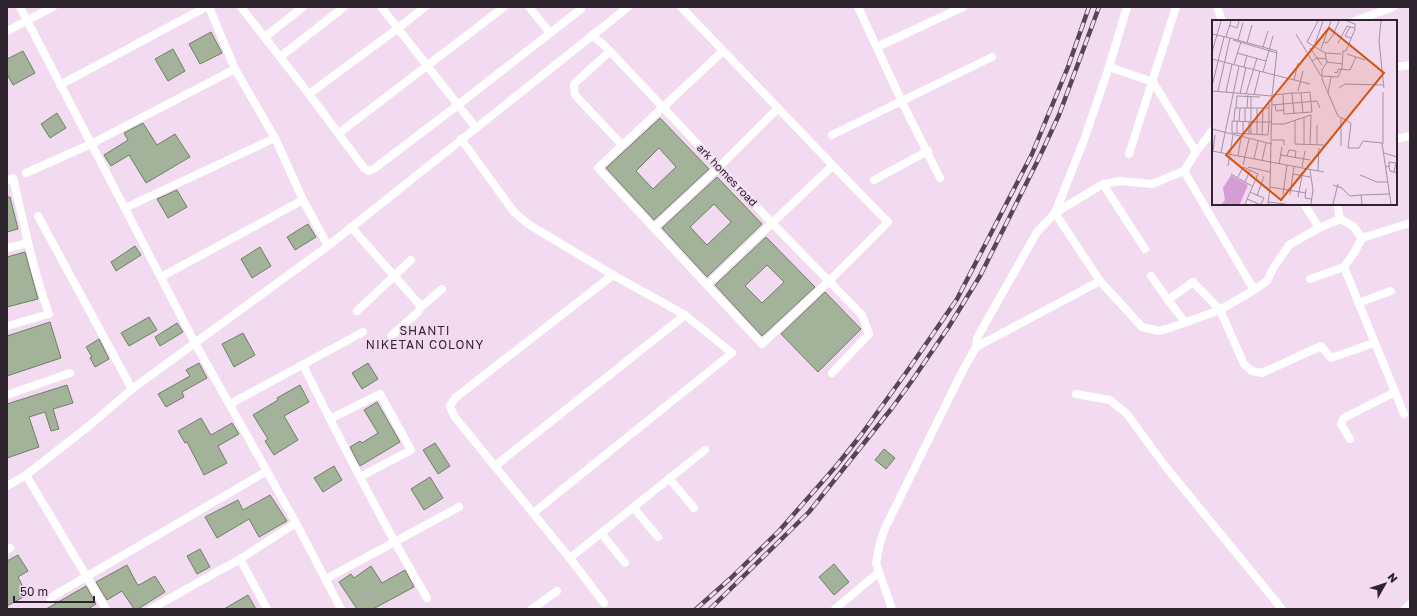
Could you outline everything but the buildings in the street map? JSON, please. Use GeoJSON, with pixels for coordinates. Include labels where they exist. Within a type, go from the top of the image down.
{"type":"FeatureCollection","features":[{"type":"Feature","properties":{"kind":"street"},"geometry":{"type":"LineString","coordinates":[[20,7],[195,343],[296,523],[341,609]]}},
{"type":"Feature","properties":{"kind":"street"},"geometry":{"type":"LineString","coordinates":[[7,32],[53,7]]}},
{"type":"Feature","properties":{"kind":"street"},"geometry":{"type":"LineString","coordinates":[[60,85],[206,7]]}},
{"type":"Feature","properties":{"kind":"street"},"geometry":{"type":"LineString","coordinates":[[209,7],[235,69],[275,138],[303,200],[328,246]]}},
{"type":"Feature","properties":{"kind":"street"},"geometry":{"type":"LineString","coordinates":[[241,7],[309,94],[364,168],[369,171],[458,105],[581,9]]}},
{"type":"Feature","properties":{"kind":"street"},"geometry":{"type":"LineString","coordinates":[[265,37],[303,7]]}},
{"type":"Feature","properties":{"kind":"street"},"geometry":{"type":"LineString","coordinates":[[280,57],[344,7]]}},
{"type":"Feature","properties":{"kind":"street"},"geometry":{"type":"LineString","coordinates":[[381,7],[476,128]]}},
{"type":"Feature","properties":{"kind":"street"},"geometry":{"type":"LineString","coordinates":[[309,94],[397,29],[424,7]]}},
{"type":"Feature","properties":{"kind":"street"},"geometry":{"type":"LineString","coordinates":[[338,133],[427,67],[504,7]]}},
{"type":"Feature","properties":{"kind":"street"},"geometry":{"type":"LineString","coordinates":[[529,7],[550,33]]}},
{"type":"Feature","properties":{"kind":"street"},"geometry":{"type":"LineString","coordinates":[[7,486],[26,475],[89,426],[132,389],[328,246],[628,7]]}},
{"type":"Feature","properties":{"kind":"street"},"geometry":{"type":"LineString","coordinates":[[681,7],[723,50],[832,166],[888,222],[829,281],[762,344],[598,168],[723,50]]}},
{"type":"Feature","properties":{"kind":"street"},"geometry":{"type":"LineString","coordinates":[[858,7],[902,102],[928,151],[940,178]]}},
{"type":"Feature","properties":{"kind":"street"},"geometry":{"type":"LineString","coordinates":[[877,47],[963,7]]}},
{"type":"Feature","properties":{"kind":"street"},"geometry":{"type":"LineString","coordinates":[[1055,213],[1084,140],[1109,68],[1127,7]]}},
{"type":"Feature","properties":{"kind":"street"},"geometry":{"type":"LineString","coordinates":[[1129,154],[1176,7]]}},
{"type":"Feature","properties":{"kind":"street"},"geometry":{"type":"LineString","coordinates":[[1217,7],[1222,20]]}},
{"type":"Feature","properties":{"kind":"street"},"geometry":{"type":"LineString","coordinates":[[1358,20],[1393,7]]}},
{"type":"Feature","properties":{"kind":"street","name":"ark homes road"},"geometry":{"type":"LineString","coordinates":[[592,35],[610,51],[772,223],[862,315],[869,334],[832,373]]}},
{"type":"Feature","properties":{"kind":"street"},"geometry":{"type":"LineString","coordinates":[[610,51],[574,84],[575,95],[622,145]]}},
{"type":"Feature","properties":{"kind":"street"},"geometry":{"type":"LineString","coordinates":[[832,135],[992,57]]}},
{"type":"Feature","properties":{"kind":"street"},"geometry":{"type":"LineString","coordinates":[[1397,67],[1410,65]]}},
{"type":"Feature","properties":{"kind":"street"},"geometry":{"type":"LineString","coordinates":[[1109,68],[1153,82],[1196,152]]}},
{"type":"Feature","properties":{"kind":"street"},"geometry":{"type":"LineString","coordinates":[[26,173],[91,144],[235,69]]}},
{"type":"Feature","properties":{"kind":"street"},"geometry":{"type":"LineString","coordinates":[[654,228],[719,167],[778,108]]}},
{"type":"Feature","properties":{"kind":"street"},"geometry":{"type":"LineString","coordinates":[[892,609],[876,563],[885,528],[961,374],[976,348],[977,338],[1037,232],[1055,213],[1103,184],[1121,181],[1152,184],[1184,170],[1212,131]]}},
{"type":"Feature","properties":{"kind":"street"},"geometry":{"type":"LineString","coordinates":[[1397,139],[1410,136]]}},
{"type":"Feature","properties":{"kind":"street"},"geometry":{"type":"LineString","coordinates":[[125,208],[275,138]]}},
{"type":"Feature","properties":{"kind":"street"},"geometry":{"type":"LineString","coordinates":[[461,139],[514,212],[528,224],[613,275],[684,315],[732,353],[533,513]]}},
{"type":"Feature","properties":{"kind":"street"},"geometry":{"type":"LineString","coordinates":[[874,180],[928,151]]}},
{"type":"Feature","properties":{"kind":"street"},"geometry":{"type":"LineString","coordinates":[[707,285],[832,166]]}},
{"type":"Feature","properties":{"kind":"street"},"geometry":{"type":"LineString","coordinates":[[1184,170],[1254,290]]}},
{"type":"Feature","properties":{"kind":"street"},"geometry":{"type":"LineString","coordinates":[[7,180],[13,178],[42,296],[49,314],[7,326]]}},
{"type":"Feature","properties":{"kind":"street"},"geometry":{"type":"LineString","coordinates":[[1103,184],[1145,249]]}},
{"type":"Feature","properties":{"kind":"street"},"geometry":{"type":"LineString","coordinates":[[161,277],[303,200]]}},
{"type":"Feature","properties":{"kind":"street"},"geometry":{"type":"LineString","coordinates":[[1305,205],[1319,228]]}},
{"type":"Feature","properties":{"kind":"street"},"geometry":{"type":"LineString","coordinates":[[1337,205],[1340,219]]}},
{"type":"Feature","properties":{"kind":"street"},"geometry":{"type":"LineString","coordinates":[[1055,213],[1100,281],[1142,327],[1160,331],[1168,330],[1220,310],[1254,290],[1267,281],[1274,267],[1289,245],[1319,228],[1340,219]]}},
{"type":"Feature","properties":{"kind":"street"},"geometry":{"type":"LineString","coordinates":[[38,216],[132,389]]}},
{"type":"Feature","properties":{"kind":"street"},"geometry":{"type":"LineString","coordinates":[[1340,219],[1353,226],[1362,238]]}},
{"type":"Feature","properties":{"kind":"street"},"geometry":{"type":"LineString","coordinates":[[1310,279],[1344,267],[1354,254],[1362,238],[1410,223]]}},
{"type":"Feature","properties":{"kind":"street"},"geometry":{"type":"LineString","coordinates":[[351,227],[419,304],[420,308]]}},
{"type":"Feature","properties":{"kind":"street"},"geometry":{"type":"LineString","coordinates":[[7,248],[28,243]]}},
{"type":"Feature","properties":{"kind":"street"},"geometry":{"type":"LineString","coordinates":[[357,311],[411,260]]}},
{"type":"Feature","properties":{"kind":"street"},"geometry":{"type":"LineString","coordinates":[[1344,267],[1404,414]]}},
{"type":"Feature","properties":{"kind":"street"},"geometry":{"type":"LineString","coordinates":[[604,603],[570,558],[454,416],[450,406],[455,398],[613,275]]}},
{"type":"Feature","properties":{"kind":"street"},"geometry":{"type":"LineString","coordinates":[[1151,276],[1186,322]]}},
{"type":"Feature","properties":{"kind":"street"},"geometry":{"type":"LineString","coordinates":[[976,348],[1100,281]]}},
{"type":"Feature","properties":{"kind":"street"},"geometry":{"type":"LineString","coordinates":[[1168,300],[1193,282],[1220,310],[1244,364],[1252,371],[1262,373],[1321,346],[1330,358],[1374,343]]}},
{"type":"Feature","properties":{"kind":"street"},"geometry":{"type":"LineString","coordinates":[[391,336],[442,289]]}},
{"type":"Feature","properties":{"kind":"street"},"geometry":{"type":"LineString","coordinates":[[1358,302],[1391,291]]}},
{"type":"Feature","properties":{"kind":"street"},"geometry":{"type":"LineString","coordinates":[[495,466],[684,315]]}},
{"type":"Feature","properties":{"kind":"street"},"geometry":{"type":"LineString","coordinates":[[230,404],[363,332]]}},
{"type":"Feature","properties":{"kind":"street"},"geometry":{"type":"LineString","coordinates":[[303,365],[394,541],[427,598]]}},
{"type":"Feature","properties":{"kind":"street"},"geometry":{"type":"LineString","coordinates":[[7,395],[70,373]]}},
{"type":"Feature","properties":{"kind":"street"},"geometry":{"type":"LineString","coordinates":[[1350,439],[1341,424],[1344,418],[1395,392]]}},
{"type":"Feature","properties":{"kind":"street"},"geometry":{"type":"LineString","coordinates":[[330,419],[380,394],[411,450],[360,477]]}},
{"type":"Feature","properties":{"kind":"street"},"geometry":{"type":"LineString","coordinates":[[1076,394],[1110,400],[1127,414],[1165,466],[1282,609]]}},
{"type":"Feature","properties":{"kind":"street"},"geometry":{"type":"LineString","coordinates":[[570,558],[705,450]]}},
{"type":"Feature","properties":{"kind":"street"},"geometry":{"type":"LineString","coordinates":[[50,598],[267,471]]}},
{"type":"Feature","properties":{"kind":"street"},"geometry":{"type":"LineString","coordinates":[[26,475],[106,609]]}},
{"type":"Feature","properties":{"kind":"street"},"geometry":{"type":"LineString","coordinates":[[670,478],[694,508]]}},
{"type":"Feature","properties":{"kind":"street"},"geometry":{"type":"LineString","coordinates":[[326,579],[459,506]]}},
{"type":"Feature","properties":{"kind":"street"},"geometry":{"type":"LineString","coordinates":[[633,507],[658,537]]}},
{"type":"Feature","properties":{"kind":"street"},"geometry":{"type":"LineString","coordinates":[[151,609],[240,559],[296,523]]}},
{"type":"Feature","properties":{"kind":"street"},"geometry":{"type":"LineString","coordinates":[[601,533],[625,563]]}},
{"type":"Feature","properties":{"kind":"street"},"geometry":{"type":"LineString","coordinates":[[240,559],[267,609]]}},
{"type":"Feature","properties":{"kind":"street"},"geometry":{"type":"LineString","coordinates":[[835,609],[879,572]]}},
{"type":"Feature","properties":{"kind":"street"},"geometry":{"type":"LineString","coordinates":[[532,609],[557,591]]}},
{"type":"Feature","properties":{"kind":"street"},"geometry":{"type":"LineString","coordinates":[[1405,609],[1410,604]]}},
{"type":"Feature","properties":{"kind":"railway"},"geometry":{"type":"LineString","coordinates":[[696,609],[731,578],[779,531],[837,465],[861,435],[908,370],[957,299],[1032,154],[1068,67],[1089,7]]}},
{"type":"Feature","properties":{"kind":"railway"},"geometry":{"type":"LineString","coordinates":[[710,609],[809,512],[892,408],[948,328],[980,276],[1039,158],[1059,115],[1099,7]]}},
{"type":"Feature","properties":{"kind":"district","name":"SHANTI NIKETAN COLONY"},"geometry":{"type":"Point","coordinates":[425,338]}}]}
